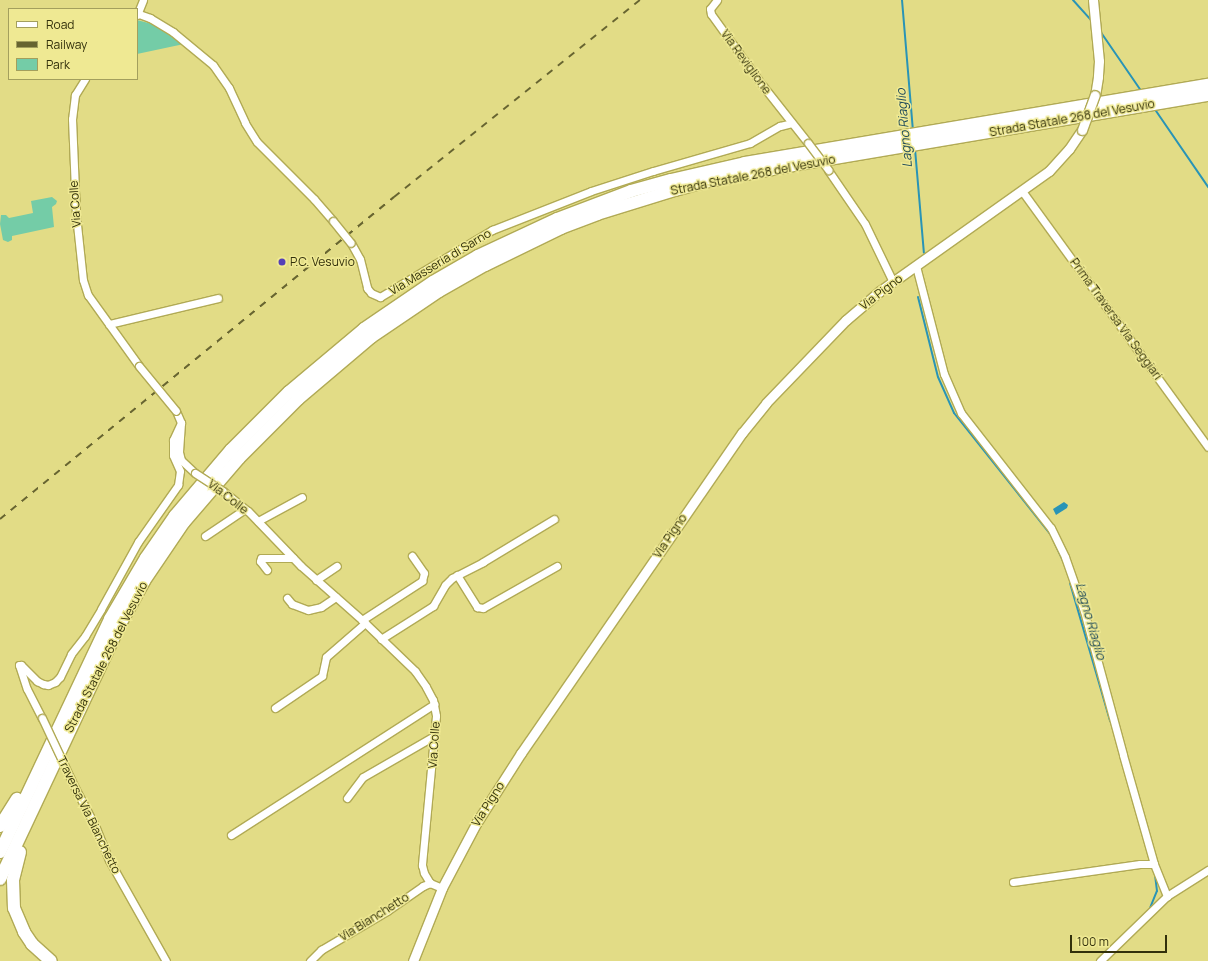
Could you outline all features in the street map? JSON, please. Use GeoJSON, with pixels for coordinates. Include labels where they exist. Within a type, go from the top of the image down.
{"type":"FeatureCollection","features":[{"type":"Feature","properties":{"kind":"highway","name":"Strada Statale 268 del Vesuvio"},"geometry":{"type":"LineString","coordinates":[[0,852],[97,646],[134,576],[175,516],[211,472],[261,419],[336,351],[398,305],[433,282],[478,256],[525,233],[591,205],[631,191],[706,171],[1208,84]]}},
{"type":"Feature","properties":{"kind":"highway","name":"Strada Statale 268 del Vesuvio"},"geometry":{"type":"LineString","coordinates":[[0,879],[107,649],[144,581],[184,522],[220,478],[268,427],[342,360],[399,317],[439,291],[484,265],[531,241],[597,214],[642,199],[709,181],[805,163],[1208,95]]}},
{"type":"Feature","properties":{"kind":"highway"},"geometry":{"type":"LineString","coordinates":[[51,961],[32,944],[18,920],[12,894],[13,880],[18,855],[52,780],[74,719]]}},
{"type":"Feature","properties":{"kind":"highway"},"geometry":{"type":"LineString","coordinates":[[0,826],[57,730]]}},
{"type":"Feature","properties":{"kind":"street"},"geometry":{"type":"LineString","coordinates":[[138,14],[143,0]]}},
{"type":"Feature","properties":{"kind":"street","name":"Via Reviglione"},"geometry":{"type":"LineString","coordinates":[[717,0],[710,9],[711,14],[762,86],[792,123]]}},
{"type":"Feature","properties":{"kind":"street"},"geometry":{"type":"LineString","coordinates":[[1022,191],[1049,171],[1069,149],[1082,130],[1095,94],[1098,77],[1094,5]]}},
{"type":"Feature","properties":{"kind":"street","name":"Via Masseria di Sarno"},"geometry":{"type":"LineString","coordinates":[[138,14],[150,18],[173,32],[213,65],[229,88],[257,142],[314,199],[351,243],[360,259],[367,288],[371,294],[380,297],[499,227],[591,191],[652,171],[750,143],[780,126],[792,123]]}},
{"type":"Feature","properties":{"kind":"street","name":"Via Colle"},"geometry":{"type":"LineString","coordinates":[[83,80],[75,95],[72,119],[73,170],[78,239],[85,287],[139,366],[176,411],[180,423],[179,452],[181,460],[195,473],[223,491],[258,521],[316,580],[364,622],[415,671],[426,687],[434,704],[436,716],[422,865],[424,873],[430,883]]}},
{"type":"Feature","properties":{"kind":"street"},"geometry":{"type":"LineString","coordinates":[[792,123],[828,170],[865,224],[893,282]]}},
{"type":"Feature","properties":{"kind":"street","name":"Via Pigno"},"geometry":{"type":"LineString","coordinates":[[413,961],[442,888],[464,844],[501,783],[742,433],[766,403],[825,340],[863,304],[1022,191]]}},
{"type":"Feature","properties":{"kind":"street","name":"Prima Traversa Via Seggiari"},"geometry":{"type":"LineString","coordinates":[[1022,191],[1208,448]]}},
{"type":"Feature","properties":{"kind":"street"},"geometry":{"type":"LineString","coordinates":[[916,266],[944,374],[961,413],[1050,528],[1065,557],[1084,611],[1154,864],[1167,896]]}},
{"type":"Feature","properties":{"kind":"street"},"geometry":{"type":"LineString","coordinates":[[109,324],[218,298]]}},
{"type":"Feature","properties":{"kind":"street","name":"Traversa Via Bianchetto"},"geometry":{"type":"LineString","coordinates":[[166,961],[109,860],[94,823],[27,689],[19,665],[21,665],[37,681],[43,684],[48,685],[55,682],[60,677],[71,654],[85,636],[138,542],[178,485],[180,471],[173,455],[173,440],[180,423]]}},
{"type":"Feature","properties":{"kind":"street"},"geometry":{"type":"LineString","coordinates":[[258,521],[302,497]]}},
{"type":"Feature","properties":{"kind":"street"},"geometry":{"type":"LineString","coordinates":[[205,536],[245,509]]}},
{"type":"Feature","properties":{"kind":"street"},"geometry":{"type":"LineString","coordinates":[[381,639],[434,606],[448,582],[457,575],[554,519]]}},
{"type":"Feature","properties":{"kind":"street"},"geometry":{"type":"LineString","coordinates":[[275,708],[322,676],[326,657],[364,622],[422,581],[424,573],[412,556]]}},
{"type":"Feature","properties":{"kind":"street"},"geometry":{"type":"LineString","coordinates":[[267,570],[260,561],[261,558],[293,558]]}},
{"type":"Feature","properties":{"kind":"street"},"geometry":{"type":"LineString","coordinates":[[316,580],[337,566]]}},
{"type":"Feature","properties":{"kind":"street"},"geometry":{"type":"LineString","coordinates":[[457,575],[477,607],[483,608],[557,566]]}},
{"type":"Feature","properties":{"kind":"street"},"geometry":{"type":"LineString","coordinates":[[287,598],[294,606],[308,610],[321,607],[336,598]]}},
{"type":"Feature","properties":{"kind":"street"},"geometry":{"type":"LineString","coordinates":[[231,835],[434,704]]}},
{"type":"Feature","properties":{"kind":"street"},"geometry":{"type":"LineString","coordinates":[[347,798],[363,777],[434,736]]}},
{"type":"Feature","properties":{"kind":"street"},"geometry":{"type":"LineString","coordinates":[[1013,882],[1140,864],[1154,864]]}},
{"type":"Feature","properties":{"kind":"street"},"geometry":{"type":"LineString","coordinates":[[1100,961],[1167,896],[1208,870]]}},
{"type":"Feature","properties":{"kind":"street"},"geometry":{"type":"LineString","coordinates":[[430,883],[442,888]]}},
{"type":"Feature","properties":{"kind":"street","name":"Via Bianchetto"},"geometry":{"type":"LineString","coordinates":[[310,961],[321,950],[430,883]]}},
{"type":"Feature","properties":{"kind":"green space"},"geometry":{"type":"Polygon","coordinates":[[[138,20],[156,25],[184,44],[138,54],[138,20]]]}},
{"type":"Feature","properties":{"kind":"green space"},"geometry":{"type":"Polygon","coordinates":[[[52,197],[57,201],[52,207],[54,227],[12,236],[12,240],[8,242],[3,240],[0,224],[1,215],[6,215],[9,218],[33,213],[31,201],[52,197]]]}},
{"type":"Feature","properties":{"kind":"water"},"geometry":{"type":"Polygon","coordinates":[[[1064,502],[1068,505],[1067,508],[1056,515],[1053,509],[1064,502]]]}},
{"type":"Feature","properties":{"kind":"waterway","name":"Lagno Riaglio"},"geometry":{"type":"LineString","coordinates":[[902,0],[913,130]]}},
{"type":"Feature","properties":{"kind":"waterway"},"geometry":{"type":"LineString","coordinates":[[1073,0],[1091,20]]}},
{"type":"Feature","properties":{"kind":"waterway"},"geometry":{"type":"LineString","coordinates":[[1100,31],[1142,92]]}},
{"type":"Feature","properties":{"kind":"waterway"},"geometry":{"type":"LineString","coordinates":[[1154,108],[1208,187]]}},
{"type":"Feature","properties":{"kind":"waterway","name":"Lagno Riaglio"},"geometry":{"type":"LineString","coordinates":[[915,149],[924,253]]}},
{"type":"Feature","properties":{"kind":"waterway","name":"Lagno Riaglio"},"geometry":{"type":"LineString","coordinates":[[918,297],[938,377],[954,413],[1051,535],[1063,561]]}},
{"type":"Feature","properties":{"kind":"waterway","name":"Lagno Riaglio"},"geometry":{"type":"LineString","coordinates":[[1070,583],[1110,721]]}},
{"type":"Feature","properties":{"kind":"waterway","name":"Lagno Riaglio"},"geometry":{"type":"LineString","coordinates":[[1150,908],[1157,891],[1155,874]]}},
{"type":"Feature","properties":{"kind":"railway"},"geometry":{"type":"LineString","coordinates":[[0,519],[394,197],[640,0]]}},
{"type":"Feature","properties":{"kind":"place","name":"P.C. Vesuvio"},"geometry":{"type":"Point","coordinates":[282,262]}}]}
